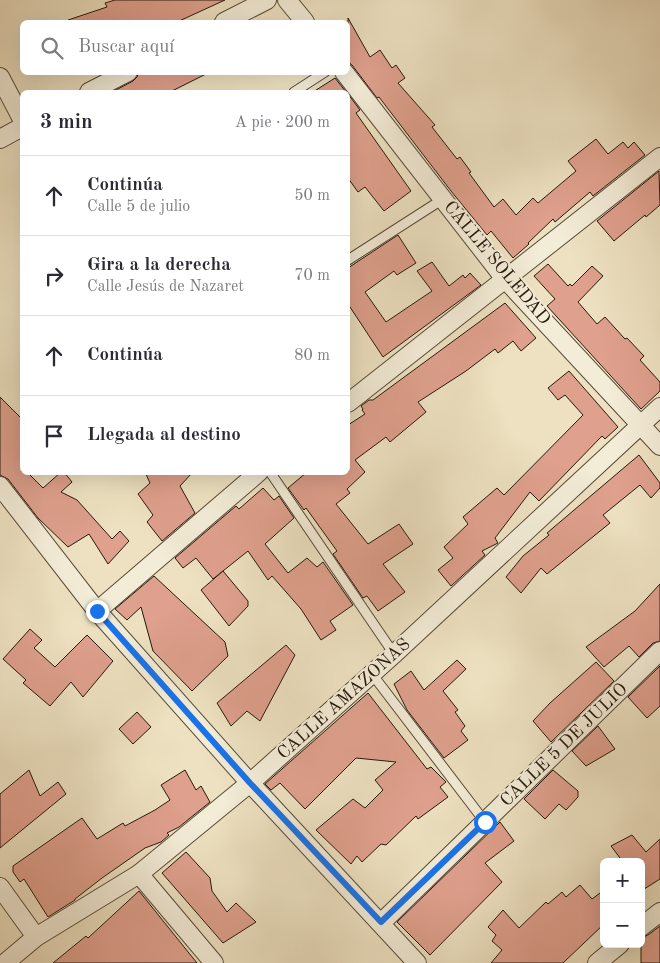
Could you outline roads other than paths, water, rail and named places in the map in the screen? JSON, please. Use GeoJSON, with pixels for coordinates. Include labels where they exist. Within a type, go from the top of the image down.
{"type":"FeatureCollection","features":[{"type":"Feature","properties":{"kind":"street"},"geometry":{"type":"LineString","coordinates":[[228,20],[267,0]]}},
{"type":"Feature","properties":{"kind":"street"},"geometry":{"type":"LineString","coordinates":[[287,0],[303,20]]}},
{"type":"Feature","properties":{"kind":"street"},"geometry":{"type":"LineString","coordinates":[[93,90],[122,75]]}},
{"type":"Feature","properties":{"kind":"street","name":"CALLE SOLEDAD"},"geometry":{"type":"LineString","coordinates":[[346,75],[506,278],[660,446]]}},
{"type":"Feature","properties":{"kind":"street"},"geometry":{"type":"LineString","coordinates":[[0,77],[20,115]]}},
{"type":"Feature","properties":{"kind":"street"},"geometry":{"type":"LineString","coordinates":[[0,138],[20,128]]}},
{"type":"Feature","properties":{"kind":"street"},"geometry":{"type":"LineString","coordinates":[[350,401],[660,157]]}},
{"type":"Feature","properties":{"kind":"street","name":"CALLE AMAZONAS"},"geometry":{"type":"LineString","coordinates":[[4,960],[36,937],[139,874],[250,783],[394,654],[660,407]]}},
{"type":"Feature","properties":{"kind":"street"},"geometry":{"type":"LineString","coordinates":[[97,611],[253,475]]}},
{"type":"Feature","properties":{"kind":"street"},"geometry":{"type":"LineString","coordinates":[[0,486],[97,611],[250,783],[417,963]]}},
{"type":"Feature","properties":{"kind":"street","name":"CALLE 5 DE JULIO"},"geometry":{"type":"LineString","coordinates":[[381,922],[660,651]]}},
{"type":"Feature","properties":{"kind":"street"},"geometry":{"type":"LineString","coordinates":[[139,874],[214,963]]}},
{"type":"Feature","properties":{"kind":"street"},"geometry":{"type":"LineString","coordinates":[[0,886],[36,937]]}},
{"type":"Feature","properties":{"kind":"street"},"geometry":{"type":"LineString","coordinates":[[645,924],[660,912]]}},
{"type":"Feature","properties":{"kind":"street"},"geometry":{"type":"LineString","coordinates":[[597,963],[615,948]]}},
{"type":"Feature","properties":{"kind":"lane"},"geometry":{"type":"LineString","coordinates":[[297,90],[320,75]]}},
{"type":"Feature","properties":{"kind":"lane"},"geometry":{"type":"LineString","coordinates":[[350,259],[443,199]]}},
{"type":"Feature","properties":{"kind":"lane"},"geometry":{"type":"LineString","coordinates":[[272,475],[394,654]]}},
{"type":"Feature","properties":{"kind":"lane"},"geometry":{"type":"LineString","coordinates":[[372,674],[485,822]]}}]}
